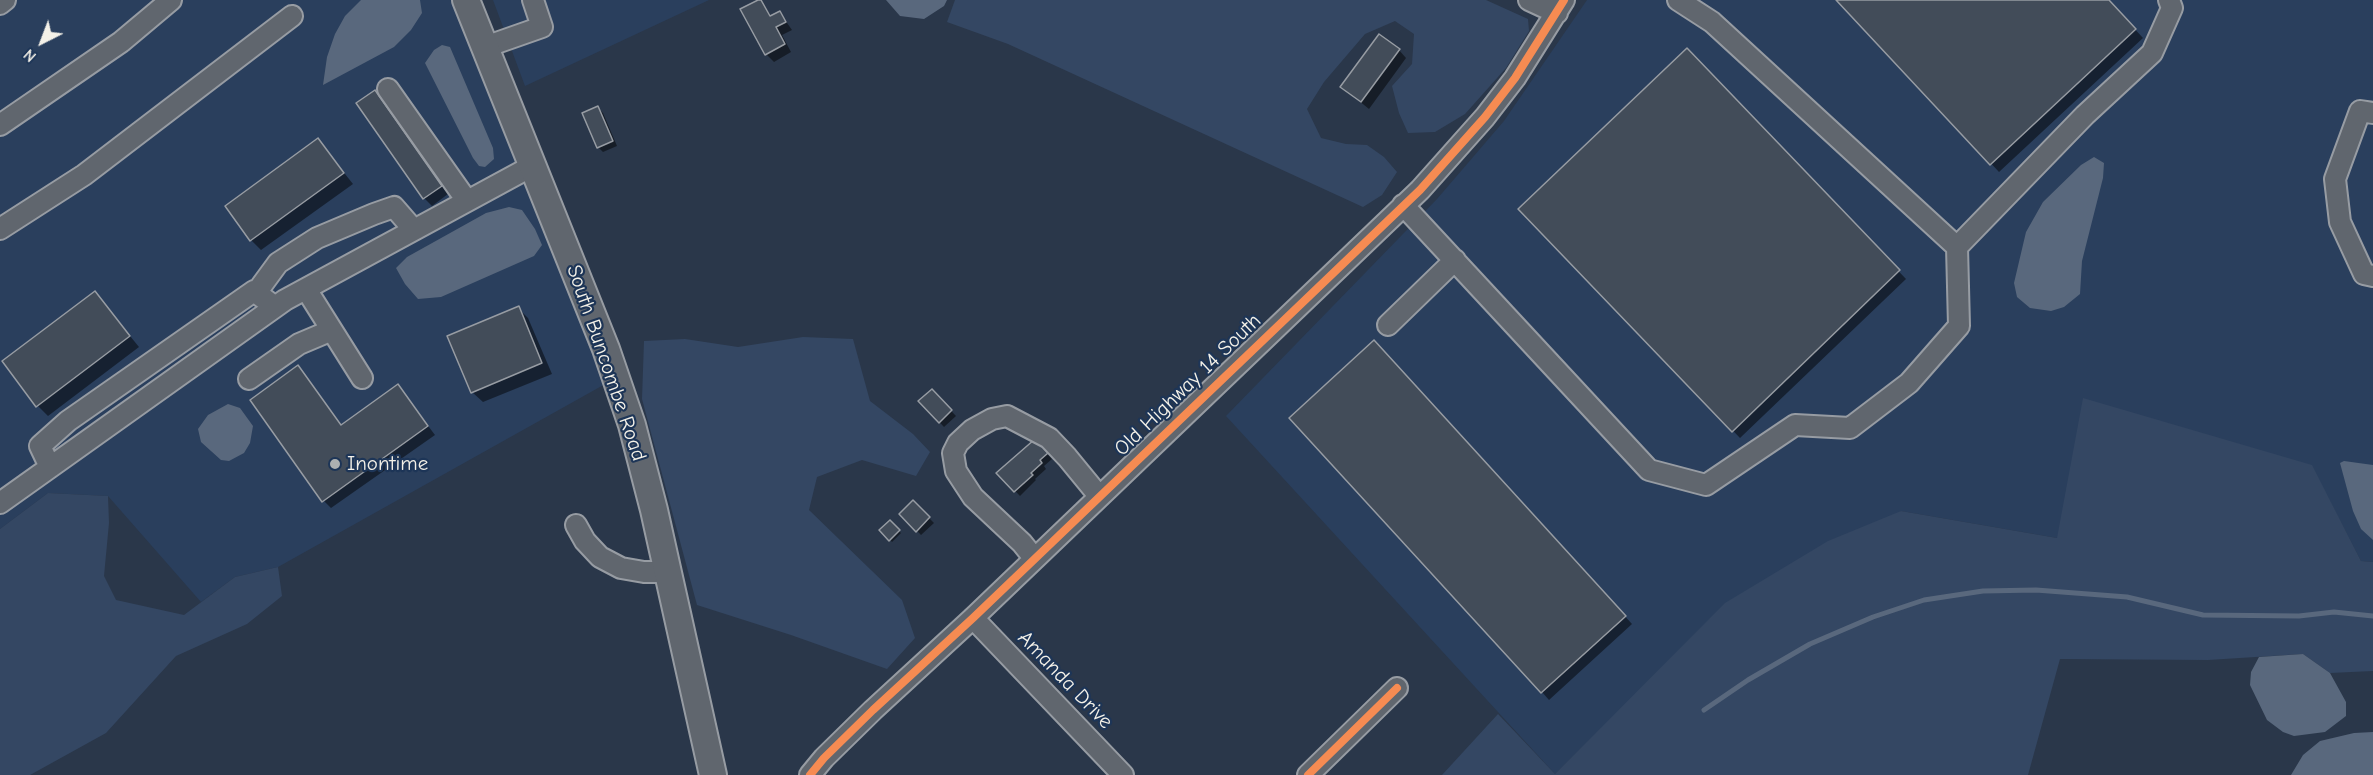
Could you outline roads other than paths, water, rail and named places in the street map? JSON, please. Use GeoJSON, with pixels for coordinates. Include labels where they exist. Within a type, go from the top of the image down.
{"type":"FeatureCollection","features":[{"type":"Feature","properties":{"kind":"main road","name":"South Buncombe Road"},"geometry":{"type":"LineString","coordinates":[[466,0],[606,349],[632,425],[668,572],[713,775]]}},
{"type":"Feature","properties":{"kind":"street"},"geometry":{"type":"LineString","coordinates":[[0,4],[5,0]]}},
{"type":"Feature","properties":{"kind":"street"},"geometry":{"type":"LineString","coordinates":[[0,124],[121,42],[171,0]]}},
{"type":"Feature","properties":{"kind":"street"},"geometry":{"type":"LineString","coordinates":[[485,47],[542,27],[533,0]]}},
{"type":"Feature","properties":{"kind":"street"},"geometry":{"type":"LineString","coordinates":[[1529,0],[1560,7]]}},
{"type":"Feature","properties":{"kind":"street"},"geometry":{"type":"LineString","coordinates":[[1678,0],[1712,22],[1958,247]]}},
{"type":"Feature","properties":{"kind":"street"},"geometry":{"type":"LineString","coordinates":[[1403,205],[1649,470],[1706,485],[1795,425],[1850,428],[1909,383],[1959,326],[1958,247],[2085,115],[2152,53],[2172,8],[2169,0]]}},
{"type":"Feature","properties":{"kind":"street","name":"Old Highway 14 South"},"geometry":{"type":"LineString","coordinates":[[810,775],[857,726],[973,618],[1446,161],[1485,117],[1515,78],[1560,7]]}},
{"type":"Feature","properties":{"kind":"street"},"geometry":{"type":"LineString","coordinates":[[0,230],[84,175],[292,16]]}},
{"type":"Feature","properties":{"kind":"street"},"geometry":{"type":"LineString","coordinates":[[388,89],[467,201]]}},
{"type":"Feature","properties":{"kind":"street"},"geometry":{"type":"LineString","coordinates":[[2373,113],[2360,111],[2335,179],[2340,222],[2364,274],[2373,276]]}},
{"type":"Feature","properties":{"kind":"street"},"geometry":{"type":"LineString","coordinates":[[0,503],[275,307],[532,166]]}},
{"type":"Feature","properties":{"kind":"street"},"geometry":{"type":"LineString","coordinates":[[256,293],[278,263],[317,238],[374,214],[394,207],[414,230]]}},
{"type":"Feature","properties":{"kind":"street"},"geometry":{"type":"LineString","coordinates":[[1388,325],[1455,260]]}},
{"type":"Feature","properties":{"kind":"street"},"geometry":{"type":"LineString","coordinates":[[306,289],[362,378]]}},
{"type":"Feature","properties":{"kind":"street"},"geometry":{"type":"LineString","coordinates":[[50,467],[40,446],[68,421],[254,291],[275,307]]}},
{"type":"Feature","properties":{"kind":"street"},"geometry":{"type":"LineString","coordinates":[[249,379],[299,344],[325,333],[329,327]]}},
{"type":"Feature","properties":{"kind":"street"},"geometry":{"type":"LineString","coordinates":[[1034,558],[1022,543],[974,497],[956,471],[953,453],[958,442],[972,430],[992,419],[1007,416],[1049,438],[1099,496]]}},
{"type":"Feature","properties":{"kind":"street"},"geometry":{"type":"LineString","coordinates":[[576,525],[585,542],[600,557],[621,567],[644,572],[668,572]]}},
{"type":"Feature","properties":{"kind":"street","name":"Amanda Drive"},"geometry":{"type":"LineString","coordinates":[[973,618],[1123,775]]}},
{"type":"Feature","properties":{"kind":"street"},"geometry":{"type":"LineString","coordinates":[[1308,775],[1397,688]]}},
{"type":"Feature","properties":{"kind":"waterway"},"geometry":{"type":"LineString","coordinates":[[1704,710],[1748,680],[1810,644],[1873,617],[1924,600],[1983,591],[2036,590],[2127,597],[2203,615],[2299,616],[2334,612],[2373,616]]}},
{"type":"Feature","properties":{"kind":"place","name":"Inontime"},"geometry":{"type":"Point","coordinates":[335,464]}}]}
